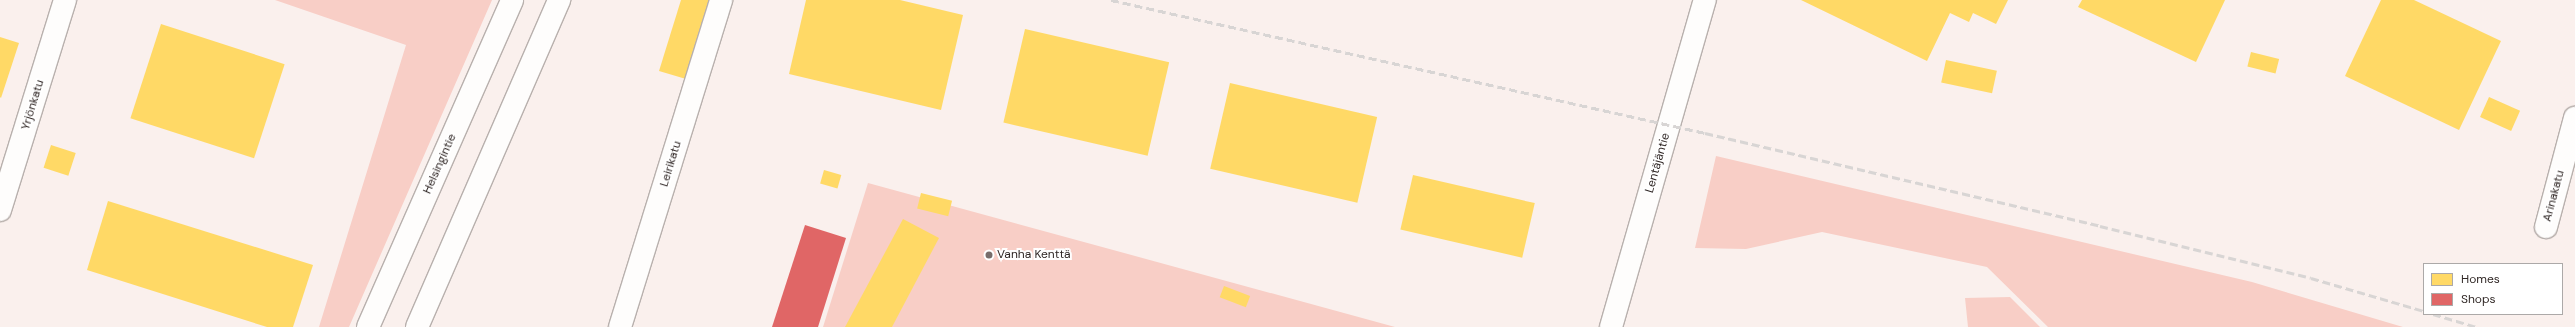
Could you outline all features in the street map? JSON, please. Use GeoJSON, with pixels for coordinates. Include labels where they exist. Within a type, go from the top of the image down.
{"type":"FeatureCollection","features":[{"type":"Feature","properties":{"kind":"street","name":"Yrjönkatu"},"geometry":{"type":"LineString","coordinates":[[0,210],[65,0]]}},
{"type":"Feature","properties":{"kind":"street","name":"Helsingintie"},"geometry":{"type":"LineString","coordinates":[[368,327],[512,0]]}},
{"type":"Feature","properties":{"kind":"street"},"geometry":{"type":"LineString","coordinates":[[418,327],[559,0]]}},
{"type":"Feature","properties":{"kind":"street","name":"Leirikatu"},"geometry":{"type":"LineString","coordinates":[[620,327],[721,0]]}},
{"type":"Feature","properties":{"kind":"street","name":"Lentäjäntie"},"geometry":{"type":"LineString","coordinates":[[1611,327],[1705,0]]}},
{"type":"Feature","properties":{"kind":"street","name":"Arinakatu"},"geometry":{"type":"LineString","coordinates":[[2546,227],[2575,118]]}},
{"type":"Feature","properties":{"kind":"shaded area"},"geometry":{"type":"Polygon","coordinates":[[[275,0],[492,0],[349,327],[319,327],[406,45],[275,0]]]}},
{"type":"Feature","properties":{"kind":"shaded area"},"geometry":{"type":"Polygon","coordinates":[[[1716,156],[2252,282],[2403,327],[2048,327],[1987,267],[1822,232],[1746,249],[1695,248],[1716,156]]]}},
{"type":"Feature","properties":{"kind":"shaded area","name":"Vanha Kenttä"},"geometry":{"type":"Polygon","coordinates":[[[868,183],[1395,327],[823,327],[868,183]]]}},
{"type":"Feature","properties":{"kind":"shaded area"},"geometry":{"type":"Polygon","coordinates":[[[2010,297],[2040,327],[1968,327],[1965,298],[2010,297]]]}},
{"type":"Feature","properties":{"kind":"building: Homes"},"geometry":{"type":"Polygon","coordinates":[[[681,0],[712,0],[686,79],[659,71],[681,0]]]}},
{"type":"Feature","properties":{"kind":"building: Homes"},"geometry":{"type":"Polygon","coordinates":[[[806,0],[900,0],[963,15],[941,110],[789,74],[806,0]]]}},
{"type":"Feature","properties":{"kind":"building: Homes"},"geometry":{"type":"Polygon","coordinates":[[[1801,0],[2008,0],[1996,24],[1973,13],[1969,22],[1950,13],[1927,61],[1801,0]]]}},
{"type":"Feature","properties":{"kind":"building: Homes"},"geometry":{"type":"Polygon","coordinates":[[[2082,0],[2225,0],[2196,62],[2078,7],[2082,0]]]}},
{"type":"Feature","properties":{"kind":"building: Homes"},"geometry":{"type":"Polygon","coordinates":[[[2381,0],[2414,0],[2501,41],[2459,130],[2345,76],[2381,0]]]}},
{"type":"Feature","properties":{"kind":"building: Homes"},"geometry":{"type":"Polygon","coordinates":[[[161,24],[285,64],[254,158],[130,118],[161,24]]]}},
{"type":"Feature","properties":{"kind":"building: Homes"},"geometry":{"type":"Polygon","coordinates":[[[1025,29],[1169,62],[1148,156],[1003,123],[1025,29]]]}},
{"type":"Feature","properties":{"kind":"building: Homes"},"geometry":{"type":"Polygon","coordinates":[[[0,37],[19,43],[1,98],[0,97],[0,37]]]}},
{"type":"Feature","properties":{"kind":"building: Homes"},"geometry":{"type":"Polygon","coordinates":[[[2251,52],[2279,59],[2276,74],[2247,67],[2251,52]]]}},
{"type":"Feature","properties":{"kind":"building: Homes"},"geometry":{"type":"Polygon","coordinates":[[[1946,60],[1997,71],[1992,93],[1941,82],[1946,60]]]}},
{"type":"Feature","properties":{"kind":"building: Homes"},"geometry":{"type":"Polygon","coordinates":[[[1230,83],[1377,117],[1357,203],[1210,169],[1230,83]]]}},
{"type":"Feature","properties":{"kind":"building: Homes"},"geometry":{"type":"Polygon","coordinates":[[[2489,97],[2520,111],[2511,131],[2480,117],[2489,97]]]}},
{"type":"Feature","properties":{"kind":"building: Homes"},"geometry":{"type":"Polygon","coordinates":[[[51,145],[76,153],[68,176],[44,168],[51,145]]]}},
{"type":"Feature","properties":{"kind":"building: Homes"},"geometry":{"type":"Polygon","coordinates":[[[824,170],[841,175],[837,188],[820,183],[824,170]]]}},
{"type":"Feature","properties":{"kind":"building: Homes"},"geometry":{"type":"Polygon","coordinates":[[[1413,175],[1535,203],[1522,258],[1400,230],[1413,175]]]}},
{"type":"Feature","properties":{"kind":"building: Homes"},"geometry":{"type":"Polygon","coordinates":[[[921,193],[952,201],[948,216],[917,209],[921,193]]]}},
{"type":"Feature","properties":{"kind":"building: Homes"},"geometry":{"type":"Polygon","coordinates":[[[108,201],[313,265],[293,327],[267,327],[87,270],[108,201]]]}},
{"type":"Feature","properties":{"kind":"building: Homes"},"geometry":{"type":"Polygon","coordinates":[[[903,219],[939,238],[892,327],[845,327],[903,219]]]}},
{"type":"Feature","properties":{"kind":"building: Homes"},"geometry":{"type":"Polygon","coordinates":[[[1224,286],[1250,296],[1246,307],[1220,297],[1224,286]]]}},
{"type":"Feature","properties":{"kind":"building: Shops"},"geometry":{"type":"Polygon","coordinates":[[[805,225],[846,238],[818,327],[772,327],[805,225]]]}},
{"type":"Feature","properties":{"kind":"railway"},"geometry":{"type":"LineString","coordinates":[[1111,0],[1705,133],[2100,226],[2311,278],[2423,311]]}},
{"type":"Feature","properties":{"kind":"railway"},"geometry":{"type":"LineString","coordinates":[[2436,315],[2477,327]]}},
{"type":"Feature","properties":{"kind":"place","name":"Vanha Kenttä"},"geometry":{"type":"Point","coordinates":[989,255]}}]}
